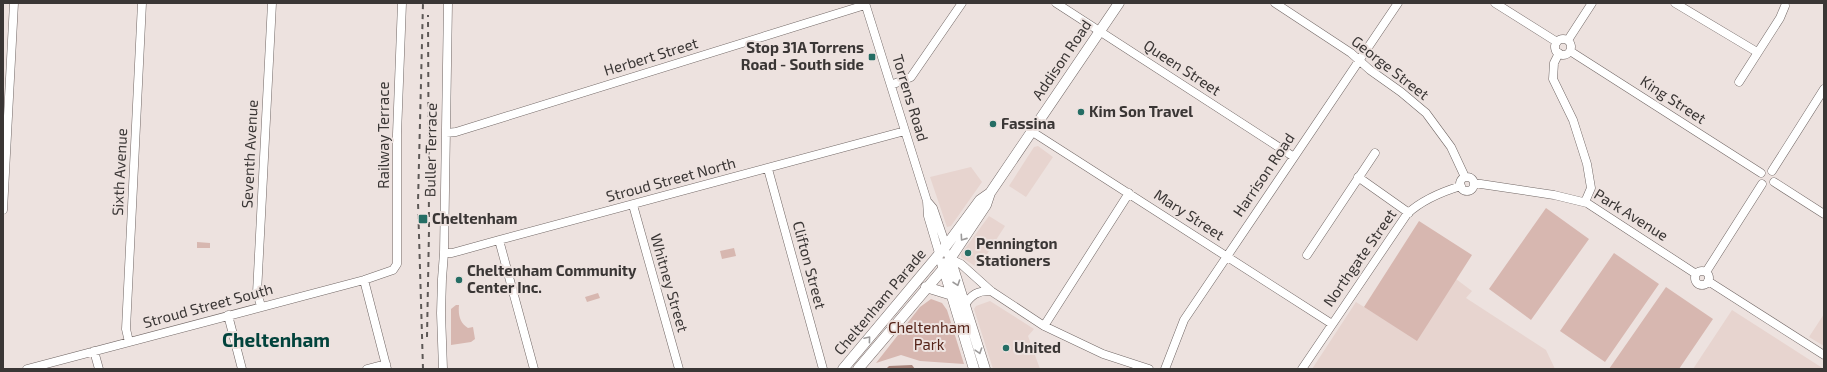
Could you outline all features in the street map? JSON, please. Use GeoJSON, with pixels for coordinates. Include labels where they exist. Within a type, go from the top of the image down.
{"type":"FeatureCollection","features":[{"type":"Feature","properties":{"kind":"main road","name":"Addison Road"},"geometry":{"type":"LineString","coordinates":[[950,259],[986,205],[990,193],[1119,3]]}},
{"type":"Feature","properties":{"kind":"main road","name":"Addison Road"},"geometry":{"type":"LineString","coordinates":[[943,249],[980,200],[990,193]]}},
{"type":"Feature","properties":{"kind":"main road","name":"Torrens Road"},"geometry":{"type":"LineString","coordinates":[[943,249],[950,259],[985,369]]}},
{"type":"Feature","properties":{"kind":"main road","name":"Torrens Road"},"geometry":{"type":"LineString","coordinates":[[943,249],[944,268],[974,369]]}},
{"type":"Feature","properties":{"kind":"main road","name":"Cheltenham Parade"},"geometry":{"type":"LineString","coordinates":[[843,369],[943,249]]}},
{"type":"Feature","properties":{"kind":"main road","name":"Cheltenham Parade"},"geometry":{"type":"LineString","coordinates":[[858,369],[950,259]]}},
{"type":"Feature","properties":{"kind":"main road"},"geometry":{"type":"LineString","coordinates":[[926,287],[952,295]]}},
{"type":"Feature","properties":{"kind":"street"},"geometry":{"type":"LineString","coordinates":[[3,210],[14,3]]}},
{"type":"Feature","properties":{"kind":"street","name":"Sixth Avenue"},"geometry":{"type":"LineString","coordinates":[[129,342],[126,322],[142,3]]}},
{"type":"Feature","properties":{"kind":"street","name":"Seventh Avenue"},"geometry":{"type":"LineString","coordinates":[[261,306],[257,293],[272,3]]}},
{"type":"Feature","properties":{"kind":"street","name":"Railway Terrace"},"geometry":{"type":"LineString","coordinates":[[396,267],[398,224],[399,65],[402,3]]}},
{"type":"Feature","properties":{"kind":"street","name":"Buller Terrace"},"geometry":{"type":"LineString","coordinates":[[443,369],[441,299],[444,253],[448,3]]}},
{"type":"Feature","properties":{"kind":"street"},"geometry":{"type":"LineString","coordinates":[[890,85],[911,77],[962,3]]}},
{"type":"Feature","properties":{"kind":"street","name":"Queen Street"},"geometry":{"type":"LineString","coordinates":[[1056,3],[1294,157]]}},
{"type":"Feature","properties":{"kind":"street","name":"George Street"},"geometry":{"type":"LineString","coordinates":[[1275,3],[1359,60],[1426,113],[1451,147],[1465,177]]}},
{"type":"Feature","properties":{"kind":"street","name":"Harrison Road"},"geometry":{"type":"LineString","coordinates":[[1165,369],[1173,344],[1184,320],[1398,3]]}},
{"type":"Feature","properties":{"kind":"street"},"geometry":{"type":"LineString","coordinates":[[1495,3],[1557,42]]}},
{"type":"Feature","properties":{"kind":"street"},"geometry":{"type":"LineString","coordinates":[[1568,40],[1592,3]]}},
{"type":"Feature","properties":{"kind":"street"},"geometry":{"type":"LineString","coordinates":[[1676,3],[1685,6],[1757,52]]}},
{"type":"Feature","properties":{"kind":"street","name":"Herbert Street"},"geometry":{"type":"LineString","coordinates":[[446,133],[456,132],[865,4]]}},
{"type":"Feature","properties":{"kind":"street","name":"Torrens Road"},"geometry":{"type":"LineString","coordinates":[[865,4],[927,201],[928,216],[943,249]]}},
{"type":"Feature","properties":{"kind":"street"},"geometry":{"type":"LineString","coordinates":[[1739,82],[1780,18],[1785,6]]}},
{"type":"Feature","properties":{"kind":"street"},"geometry":{"type":"LineString","coordinates":[[1557,42],[1563,39],[1568,40]]}},
{"type":"Feature","properties":{"kind":"street"},"geometry":{"type":"LineString","coordinates":[[1558,53],[1565,54],[1570,51],[1571,46],[1568,40]]}},
{"type":"Feature","properties":{"kind":"street"},"geometry":{"type":"LineString","coordinates":[[1557,42],[1556,49],[1558,53],[1554,63],[1553,79],[1573,120],[1587,164],[1591,188],[1584,202]]}},
{"type":"Feature","properties":{"kind":"street","name":"King Street"},"geometry":{"type":"LineString","coordinates":[[1570,51],[1761,173]]}},
{"type":"Feature","properties":{"kind":"street"},"geometry":{"type":"LineString","coordinates":[[1772,171],[1824,89]]}},
{"type":"Feature","properties":{"kind":"street","name":"Stroud Street North"},"geometry":{"type":"LineString","coordinates":[[444,253],[452,253],[905,131]]}},
{"type":"Feature","properties":{"kind":"street","name":"Mary Street"},"geometry":{"type":"LineString","coordinates":[[1031,131],[1332,324]]}},
{"type":"Feature","properties":{"kind":"street"},"geometry":{"type":"LineString","coordinates":[[1306,255],[1374,152]]}},
{"type":"Feature","properties":{"kind":"street","name":"Clifton Street"},"geometry":{"type":"LineString","coordinates":[[768,169],[823,369]]}},
{"type":"Feature","properties":{"kind":"street"},"geometry":{"type":"LineString","coordinates":[[1762,184],[1759,180],[1761,173],[1767,170],[1772,171]]}},
{"type":"Feature","properties":{"kind":"street"},"geometry":{"type":"LineString","coordinates":[[1772,171],[1775,176],[1774,182]]}},
{"type":"Feature","properties":{"kind":"street"},"geometry":{"type":"LineString","coordinates":[[1358,177],[1409,212]]}},
{"type":"Feature","properties":{"kind":"street"},"geometry":{"type":"LineString","coordinates":[[1465,177],[1472,179],[1474,183],[1472,188],[1468,190],[1461,186],[1462,180],[1465,177]]}},
{"type":"Feature","properties":{"kind":"street"},"geometry":{"type":"LineString","coordinates":[[1762,184],[1769,185],[1774,182]]}},
{"type":"Feature","properties":{"kind":"street"},"geometry":{"type":"LineString","coordinates":[[1774,182],[1824,214]]}},
{"type":"Feature","properties":{"kind":"street","name":"Park Avenue"},"geometry":{"type":"LineString","coordinates":[[1474,183],[1584,202],[1696,274]]}},
{"type":"Feature","properties":{"kind":"street"},"geometry":{"type":"LineString","coordinates":[[1706,272],[1762,184]]}},
{"type":"Feature","properties":{"kind":"street","name":"Northgate Street"},"geometry":{"type":"LineString","coordinates":[[1302,369],[1409,212],[1428,199],[1446,190],[1461,186]]}},
{"type":"Feature","properties":{"kind":"street"},"geometry":{"type":"LineString","coordinates":[[1044,326],[1128,193]]}},
{"type":"Feature","properties":{"kind":"street","name":"Whitney Street"},"geometry":{"type":"LineString","coordinates":[[633,205],[679,369]]}},
{"type":"Feature","properties":{"kind":"street"},"geometry":{"type":"LineString","coordinates":[[499,240],[534,369]]}},
{"type":"Feature","properties":{"kind":"street"},"geometry":{"type":"LineString","coordinates":[[950,259],[961,264],[991,291],[1044,326],[1103,354],[1149,369]]}},
{"type":"Feature","properties":{"kind":"street","name":"Stroud Street South"},"geometry":{"type":"LineString","coordinates":[[27,369],[364,280],[389,272],[396,267]]}},
{"type":"Feature","properties":{"kind":"street"},"geometry":{"type":"LineString","coordinates":[[1706,272],[1700,271],[1696,274],[1696,279],[1698,283],[1704,284],[1708,281]]}},
{"type":"Feature","properties":{"kind":"street"},"geometry":{"type":"LineString","coordinates":[[1706,272],[1708,281]]}},
{"type":"Feature","properties":{"kind":"street"},"geometry":{"type":"LineString","coordinates":[[364,280],[386,366],[367,369]]}},
{"type":"Feature","properties":{"kind":"street"},"geometry":{"type":"LineString","coordinates":[[1708,281],[1824,355]]}},
{"type":"Feature","properties":{"kind":"street"},"geometry":{"type":"LineString","coordinates":[[964,306],[977,292],[991,291]]}},
{"type":"Feature","properties":{"kind":"street"},"geometry":{"type":"LineString","coordinates":[[228,315],[242,369]]}},
{"type":"Feature","properties":{"kind":"street"},"geometry":{"type":"LineString","coordinates":[[94,351],[99,369]]}},
{"type":"Feature","properties":{"kind":"shaded area"},"geometry":{"type":"Polygon","coordinates":[[[1038,146],[1053,157],[1026,197],[1009,186],[1034,147],[1038,146]]]}},
{"type":"Feature","properties":{"kind":"shaded area"},"geometry":{"type":"Polygon","coordinates":[[[971,167],[982,182],[951,226],[947,227],[930,177],[971,167]]]}},
{"type":"Feature","properties":{"kind":"shaded area"},"geometry":{"type":"Polygon","coordinates":[[[989,216],[1005,226],[978,268],[961,257],[961,254],[989,216]]]}},
{"type":"Feature","properties":{"kind":"shaded area"},"geometry":{"type":"Polygon","coordinates":[[[1456,279],[1472,291],[1466,298],[1546,350],[1555,369],[1312,369],[1356,302],[1417,340],[1456,279]]]}},
{"type":"Feature","properties":{"kind":"shaded area"},"geometry":{"type":"Polygon","coordinates":[[[990,301],[1034,329],[1028,336],[1040,369],[993,369],[974,309],[976,306],[990,301]]]}},
{"type":"Feature","properties":{"kind":"shaded area"},"geometry":{"type":"Polygon","coordinates":[[[1732,310],[1824,369],[1693,369],[1732,310]]]}},
{"type":"Feature","properties":{"kind":"shaded area"},"geometry":{"type":"Polygon","coordinates":[[[1824,314],[1824,346],[1809,337],[1824,314]]]}},
{"type":"Feature","properties":{"kind":"shaded area"},"geometry":{"type":"Polygon","coordinates":[[[912,365],[915,369],[886,369],[889,366],[912,365]]]}},
{"type":"Feature","properties":{"kind":"green space"},"geometry":{"type":"Polygon","coordinates":[[[1546,208],[1589,239],[1531,320],[1489,289],[1546,208]]]}},
{"type":"Feature","properties":{"kind":"green space"},"geometry":{"type":"Polygon","coordinates":[[[1419,221],[1472,255],[1417,341],[1364,307],[1419,221]]]}},
{"type":"Feature","properties":{"kind":"green space"},"geometry":{"type":"Polygon","coordinates":[[[197,242],[210,243],[210,248],[197,248],[197,242]]]}},
{"type":"Feature","properties":{"kind":"green space"},"geometry":{"type":"Polygon","coordinates":[[[734,248],[736,256],[722,259],[720,251],[734,248]]]}},
{"type":"Feature","properties":{"kind":"green space"},"geometry":{"type":"Polygon","coordinates":[[[1614,253],[1659,284],[1605,362],[1560,331],[1614,253]]]}},
{"type":"Feature","properties":{"kind":"green space"},"geometry":{"type":"Polygon","coordinates":[[[1666,287],[1713,319],[1679,369],[1609,369],[1666,287]]]}},
{"type":"Feature","properties":{"kind":"green space"},"geometry":{"type":"Polygon","coordinates":[[[598,293],[600,298],[587,302],[585,297],[598,293]]]}},
{"type":"Feature","properties":{"kind":"green space","name":"Cheltenham Park"},"geometry":{"type":"Polygon","coordinates":[[[931,299],[942,303],[947,310],[964,364],[920,361],[901,355],[876,363],[920,307],[931,299]]]}},
{"type":"Feature","properties":{"kind":"green space"},"geometry":{"type":"Polygon","coordinates":[[[456,305],[459,305],[459,315],[463,324],[468,328],[473,327],[475,339],[471,342],[451,345],[451,309],[456,305]]]}},
{"type":"Feature","properties":{"kind":"railway"},"geometry":{"type":"LineString","coordinates":[[423,3],[418,202],[423,369]]}},
{"type":"Feature","properties":{"kind":"railway"},"geometry":{"type":"LineString","coordinates":[[427,337],[429,229],[428,15]]}},
{"type":"Feature","properties":{"kind":"place","name":"Stop 31A Torrens Road - South side"},"geometry":{"type":"Point","coordinates":[872,57]}},
{"type":"Feature","properties":{"kind":"place","name":"Kim Son Travel"},"geometry":{"type":"Point","coordinates":[1081,112]}},
{"type":"Feature","properties":{"kind":"place","name":"Fassina"},"geometry":{"type":"Point","coordinates":[993,124]}},
{"type":"Feature","properties":{"kind":"place","name":"Cheltenham"},"geometry":{"type":"Point","coordinates":[423,219]}},
{"type":"Feature","properties":{"kind":"place","name":"Pennington Stationers"},"geometry":{"type":"Point","coordinates":[968,253]}},
{"type":"Feature","properties":{"kind":"place","name":"Cheltenham Community Center Inc."},"geometry":{"type":"Point","coordinates":[459,280]}},
{"type":"Feature","properties":{"kind":"place","name":"United"},"geometry":{"type":"Point","coordinates":[1006,348]}},
{"type":"Feature","properties":{"kind":"district","name":"Cheltenham"},"geometry":{"type":"Point","coordinates":[276,340]}}]}
